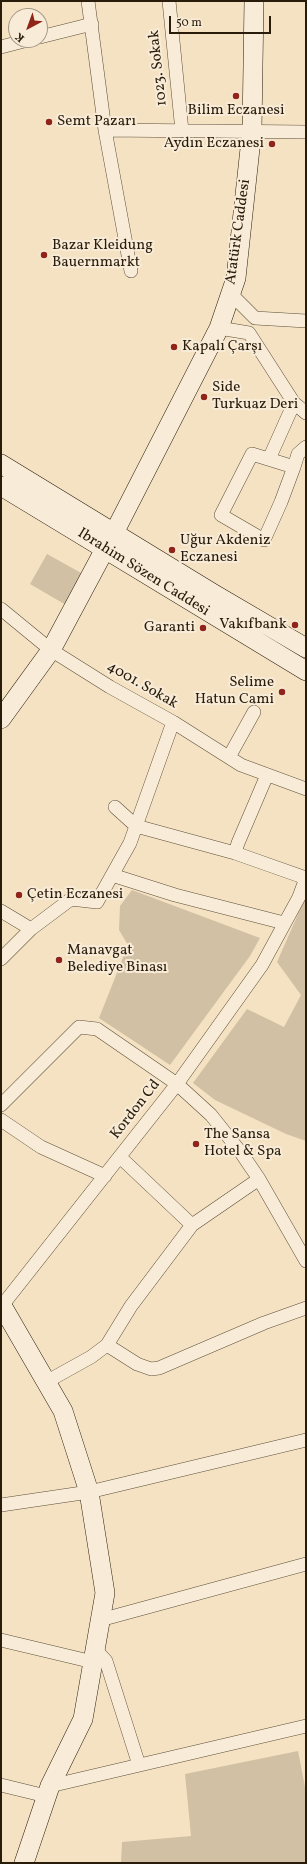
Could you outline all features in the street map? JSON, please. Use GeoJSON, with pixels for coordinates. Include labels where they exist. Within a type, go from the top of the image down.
{"type":"FeatureCollection","features":[{"type":"Feature","properties":{"kind":"street"},"geometry":{"type":"LineString","coordinates":[[88,1],[105,130],[131,271]]}},
{"type":"Feature","properties":{"kind":"street","name":"1023. Sokak"},"geometry":{"type":"LineString","coordinates":[[169,1],[182,131]]}},
{"type":"Feature","properties":{"kind":"street","name":"Atatürk Caddesi"},"geometry":{"type":"LineString","coordinates":[[1,719],[51,650],[110,541],[219,328],[231,294],[236,278],[252,130],[254,1]]}},
{"type":"Feature","properties":{"kind":"street"},"geometry":{"type":"LineString","coordinates":[[48,35],[92,24]]}},
{"type":"Feature","properties":{"kind":"street"},"geometry":{"type":"LineString","coordinates":[[105,130],[252,130],[306,132]]}},
{"type":"Feature","properties":{"kind":"street"},"geometry":{"type":"LineString","coordinates":[[231,294],[255,318],[306,321]]}},
{"type":"Feature","properties":{"kind":"street"},"geometry":{"type":"LineString","coordinates":[[219,328],[249,333],[294,403],[306,413]]}},
{"type":"Feature","properties":{"kind":"street"},"geometry":{"type":"LineString","coordinates":[[269,459],[294,403]]}},
{"type":"Feature","properties":{"kind":"street"},"geometry":{"type":"LineString","coordinates":[[294,467],[252,454],[221,515],[264,540],[281,502],[294,467],[298,454],[306,447]]}},
{"type":"Feature","properties":{"kind":"street","name":"Ibrahim Sözen Caddesi"},"geometry":{"type":"LineString","coordinates":[[1,464],[110,541],[306,672]]}},
{"type":"Feature","properties":{"kind":"street","name":"Ibrahim Sözen Caddesi"},"geometry":{"type":"LineString","coordinates":[[1,486],[214,594],[306,648]]}},
{"type":"Feature","properties":{"kind":"street","name":"4001. Sokak"},"geometry":{"type":"LineString","coordinates":[[1,608],[51,650],[110,687],[173,722],[241,765],[306,789]]}},
{"type":"Feature","properties":{"kind":"street"},"geometry":{"type":"LineString","coordinates":[[229,757],[254,712]]}},
{"type":"Feature","properties":{"kind":"street"},"geometry":{"type":"LineString","coordinates":[[1,959],[31,929],[72,899],[97,902],[130,843],[173,722]]}},
{"type":"Feature","properties":{"kind":"street"},"geometry":{"type":"LineString","coordinates":[[235,853],[267,775]]}},
{"type":"Feature","properties":{"kind":"street"},"geometry":{"type":"LineString","coordinates":[[115,807],[136,826],[235,853],[306,878]]}},
{"type":"Feature","properties":{"kind":"street"},"geometry":{"type":"LineString","coordinates":[[112,875],[175,895],[284,923]]}},
{"type":"Feature","properties":{"kind":"street","name":"Kordon Cd"},"geometry":{"type":"LineString","coordinates":[[1,1306],[177,1084],[262,965],[299,897],[306,878]]}},
{"type":"Feature","properties":{"kind":"street"},"geometry":{"type":"LineString","coordinates":[[1,911],[31,929]]}},
{"type":"Feature","properties":{"kind":"street"},"geometry":{"type":"LineString","coordinates":[[1,1105],[79,1027],[97,1029],[177,1084],[211,1116],[242,1154],[259,1179],[306,1261]]}},
{"type":"Feature","properties":{"kind":"street"},"geometry":{"type":"LineString","coordinates":[[1,1120],[41,1147],[105,1176]]}},
{"type":"Feature","properties":{"kind":"street"},"geometry":{"type":"LineString","coordinates":[[120,1157],[192,1225]]}},
{"type":"Feature","properties":{"kind":"street"},"geometry":{"type":"LineString","coordinates":[[46,1382],[91,1357],[107,1346],[131,1306],[192,1225],[259,1179]]}},
{"type":"Feature","properties":{"kind":"street"},"geometry":{"type":"LineString","coordinates":[[1,1306],[63,1411],[89,1492],[105,1593],[83,1719],[48,1791],[26,1856],[14,1863]]}},
{"type":"Feature","properties":{"kind":"street"},"geometry":{"type":"LineString","coordinates":[[107,1346],[137,1364],[151,1369],[159,1368],[264,1323],[306,1308]]}},
{"type":"Feature","properties":{"kind":"street"},"geometry":{"type":"LineString","coordinates":[[1,1505],[89,1492],[306,1440]]}},
{"type":"Feature","properties":{"kind":"street"},"geometry":{"type":"LineString","coordinates":[[100,1620],[306,1564]]}},
{"type":"Feature","properties":{"kind":"street"},"geometry":{"type":"LineString","coordinates":[[1,1640],[94,1656],[106,1661],[139,1765]]}},
{"type":"Feature","properties":{"kind":"street"},"geometry":{"type":"LineString","coordinates":[[1,1785],[48,1791],[139,1765],[306,1726]]}},
{"type":"Feature","properties":{"kind":"shaded area"},"geometry":{"type":"Polygon","coordinates":[[[47,554],[83,574],[66,605],[30,584],[47,554]]]}},
{"type":"Feature","properties":{"kind":"shaded area"},"geometry":{"type":"Polygon","coordinates":[[[132,890],[260,938],[250,956],[170,1065],[99,1018],[128,945],[119,930],[120,906],[132,890]]]}},
{"type":"Feature","properties":{"kind":"shaded area"},"geometry":{"type":"Polygon","coordinates":[[[306,896],[306,1141],[286,1134],[215,1100],[193,1083],[247,1009],[284,1027],[301,995],[277,962],[306,896]]]}},
{"type":"Feature","properties":{"kind":"shaded area"},"geometry":{"type":"Polygon","coordinates":[[[298,1751],[306,1792],[306,1863],[121,1863],[122,1842],[191,1836],[185,1774],[298,1751]]]}},
{"type":"Feature","properties":{"kind":"place","name":"Bilim Eczanesi"},"geometry":{"type":"Point","coordinates":[236,96]}},
{"type":"Feature","properties":{"kind":"place","name":"Semt Pazarı"},"geometry":{"type":"Point","coordinates":[49,122]}},
{"type":"Feature","properties":{"kind":"place","name":"Aydın Eczanesi"},"geometry":{"type":"Point","coordinates":[272,144]}},
{"type":"Feature","properties":{"kind":"place","name":"Bazar Kleidung Bauernmarkt"},"geometry":{"type":"Point","coordinates":[44,255]}},
{"type":"Feature","properties":{"kind":"place","name":"Kapalı Çarşı"},"geometry":{"type":"Point","coordinates":[174,347]}},
{"type":"Feature","properties":{"kind":"place","name":"Side Turkuaz Deri"},"geometry":{"type":"Point","coordinates":[204,397]}},
{"type":"Feature","properties":{"kind":"place","name":"Uğur Akdeniz Eczanesi"},"geometry":{"type":"Point","coordinates":[172,550]}},
{"type":"Feature","properties":{"kind":"place","name":"Vakıfbank"},"geometry":{"type":"Point","coordinates":[295,625]}},
{"type":"Feature","properties":{"kind":"place","name":"Garanti"},"geometry":{"type":"Point","coordinates":[203,628]}},
{"type":"Feature","properties":{"kind":"place","name":"Selime Hatun Cami"},"geometry":{"type":"Point","coordinates":[282,692]}},
{"type":"Feature","properties":{"kind":"place","name":"Çetin Eczanesi"},"geometry":{"type":"Point","coordinates":[19,895]}},
{"type":"Feature","properties":{"kind":"place","name":"Manavgat Belediye Binası"},"geometry":{"type":"Point","coordinates":[59,960]}},
{"type":"Feature","properties":{"kind":"place","name":"The Sansa Hotel & Spa"},"geometry":{"type":"Point","coordinates":[196,1144]}}]}
